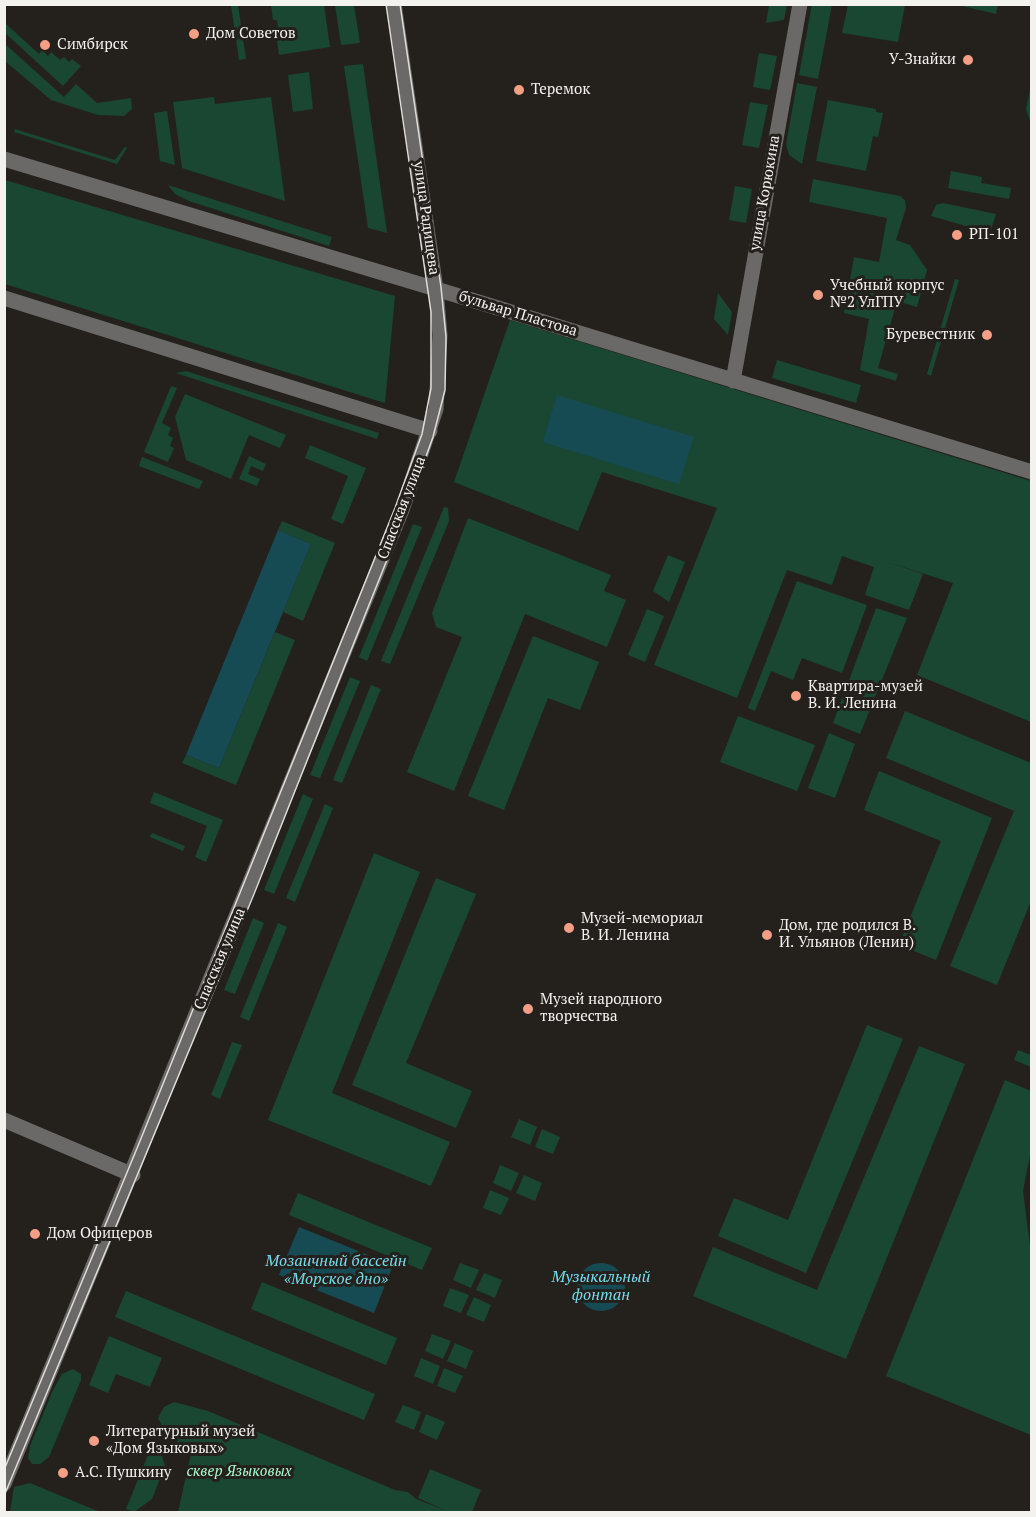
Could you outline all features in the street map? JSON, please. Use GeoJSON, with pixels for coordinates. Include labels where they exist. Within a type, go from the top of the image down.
{"type":"FeatureCollection","features":[{"type":"Feature","properties":{"kind":"street","name":"улица Радищева"},"geometry":{"type":"LineString","coordinates":[[394,4],[436,289],[440,335],[439,387],[430,431]]}},
{"type":"Feature","properties":{"kind":"street","name":"улица Корюкина"},"geometry":{"type":"LineString","coordinates":[[733,381],[800,4]]}},
{"type":"Feature","properties":{"kind":"street","name":"бульвар Пластова"},"geometry":{"type":"LineString","coordinates":[[4,159],[1032,472]]}},
{"type":"Feature","properties":{"kind":"street"},"geometry":{"type":"LineString","coordinates":[[4,297],[430,431]]}},
{"type":"Feature","properties":{"kind":"street","name":"Спасская улица"},"geometry":{"type":"LineString","coordinates":[[4,1484],[133,1175],[402,510],[430,431]]}},
{"type":"Feature","properties":{"kind":"street"},"geometry":{"type":"LineString","coordinates":[[4,1120],[133,1175]]}},
{"type":"Feature","properties":{"kind":"green space"},"geometry":{"type":"Polygon","coordinates":[[[812,4],[832,5],[818,79],[799,75],[812,4]]]}},
{"type":"Feature","properties":{"kind":"green space"},"geometry":{"type":"Polygon","coordinates":[[[954,4],[998,4],[998,5],[996,14],[954,4]]]}},
{"type":"Feature","properties":{"kind":"green space"},"geometry":{"type":"Polygon","coordinates":[[[231,5],[238,5],[246,59],[239,60],[231,5]]]}},
{"type":"Feature","properties":{"kind":"green space"},"geometry":{"type":"Polygon","coordinates":[[[271,5],[324,5],[330,47],[279,55],[275,28],[278,28],[277,20],[273,20],[271,5]]]}},
{"type":"Feature","properties":{"kind":"green space"},"geometry":{"type":"Polygon","coordinates":[[[335,5],[354,5],[360,43],[341,45],[335,5]]]}},
{"type":"Feature","properties":{"kind":"green space"},"geometry":{"type":"Polygon","coordinates":[[[769,5],[787,5],[784,20],[766,23],[769,5]]]}},
{"type":"Feature","properties":{"kind":"green space"},"geometry":{"type":"Polygon","coordinates":[[[848,5],[905,5],[898,42],[842,33],[848,5]]]}},
{"type":"Feature","properties":{"kind":"green space"},"geometry":{"type":"Polygon","coordinates":[[[5,23],[39,54],[42,50],[48,56],[51,52],[60,60],[64,57],[69,62],[72,59],[81,66],[63,86],[5,33],[5,23]]]}},
{"type":"Feature","properties":{"kind":"green space"},"geometry":{"type":"Polygon","coordinates":[[[4,43],[64,97],[76,84],[97,103],[131,98],[132,109],[124,116],[98,115],[51,100],[5,61],[4,43]]]}},
{"type":"Feature","properties":{"kind":"green space"},"geometry":{"type":"Polygon","coordinates":[[[759,53],[777,56],[770,90],[753,87],[759,53]]]}},
{"type":"Feature","properties":{"kind":"green space"},"geometry":{"type":"Polygon","coordinates":[[[363,64],[387,233],[368,228],[344,66],[363,64]]]}},
{"type":"Feature","properties":{"kind":"green space"},"geometry":{"type":"Polygon","coordinates":[[[309,72],[313,109],[293,112],[288,75],[309,72]]]}},
{"type":"Feature","properties":{"kind":"green space"},"geometry":{"type":"Polygon","coordinates":[[[797,83],[817,87],[802,164],[789,155],[786,144],[797,83]]]}},
{"type":"Feature","properties":{"kind":"green space"},"geometry":{"type":"Polygon","coordinates":[[[1032,86],[1031,124],[1026,109],[1032,86]]]}},
{"type":"Feature","properties":{"kind":"green space"},"geometry":{"type":"Polygon","coordinates":[[[214,97],[215,104],[271,97],[285,201],[182,168],[173,102],[214,97]]]}},
{"type":"Feature","properties":{"kind":"green space"},"geometry":{"type":"Polygon","coordinates":[[[828,100],[876,109],[876,112],[883,113],[878,137],[873,136],[866,171],[816,161],[828,100]]]}},
{"type":"Feature","properties":{"kind":"green space"},"geometry":{"type":"Polygon","coordinates":[[[750,102],[768,105],[759,148],[742,145],[750,102]]]}},
{"type":"Feature","properties":{"kind":"green space"},"geometry":{"type":"Polygon","coordinates":[[[167,111],[175,165],[160,161],[154,113],[167,111]]]}},
{"type":"Feature","properties":{"kind":"green space"},"geometry":{"type":"Polygon","coordinates":[[[15,129],[115,160],[125,147],[127,148],[117,164],[14,132],[15,129]]]}},
{"type":"Feature","properties":{"kind":"green space"},"geometry":{"type":"Polygon","coordinates":[[[951,171],[982,177],[981,183],[1011,188],[1009,199],[948,188],[951,171]]]}},
{"type":"Feature","properties":{"kind":"green space"},"geometry":{"type":"Polygon","coordinates":[[[813,179],[900,196],[905,200],[906,208],[896,240],[910,245],[927,270],[917,307],[897,301],[878,368],[898,374],[896,381],[860,370],[869,319],[844,313],[854,257],[879,262],[887,218],[809,202],[813,179]]]}},
{"type":"Feature","properties":{"kind":"green space"},"geometry":{"type":"Polygon","coordinates":[[[5,180],[395,296],[385,403],[5,284],[5,180]]]}},
{"type":"Feature","properties":{"kind":"green space"},"geometry":{"type":"Polygon","coordinates":[[[168,185],[332,237],[329,246],[189,201],[175,194],[168,185]]]}},
{"type":"Feature","properties":{"kind":"green space"},"geometry":{"type":"Polygon","coordinates":[[[735,186],[752,189],[746,223],[729,220],[735,186]]]}},
{"type":"Feature","properties":{"kind":"green space"},"geometry":{"type":"Polygon","coordinates":[[[943,203],[996,214],[990,233],[931,216],[936,205],[943,203]]]}},
{"type":"Feature","properties":{"kind":"green space"},"geometry":{"type":"Polygon","coordinates":[[[955,279],[959,280],[931,376],[927,374],[955,279]]]}},
{"type":"Feature","properties":{"kind":"green space"},"geometry":{"type":"Polygon","coordinates":[[[718,293],[732,312],[728,335],[714,319],[718,293]]]}},
{"type":"Feature","properties":{"kind":"green space"},"geometry":{"type":"Polygon","coordinates":[[[510,320],[1031,481],[1031,722],[917,675],[953,583],[884,561],[923,574],[909,610],[865,595],[874,567],[842,556],[832,585],[787,570],[737,698],[654,665],[717,508],[602,472],[578,531],[454,482],[510,320]]]}},
{"type":"Feature","properties":{"kind":"green space"},"geometry":{"type":"Polygon","coordinates":[[[777,360],[861,385],[856,403],[772,378],[777,360]]]}},
{"type":"Feature","properties":{"kind":"green space"},"geometry":{"type":"Polygon","coordinates":[[[186,371],[379,433],[377,439],[176,373],[186,371]]]}},
{"type":"Feature","properties":{"kind":"green space"},"geometry":{"type":"Polygon","coordinates":[[[171,386],[177,388],[162,423],[171,428],[168,435],[173,438],[170,446],[174,448],[168,462],[144,452],[171,386]]]}},
{"type":"Feature","properties":{"kind":"green space"},"geometry":{"type":"Polygon","coordinates":[[[185,394],[286,435],[280,448],[249,435],[231,479],[186,460],[175,417],[185,394]]]}},
{"type":"Feature","properties":{"kind":"green space"},"geometry":{"type":"Polygon","coordinates":[[[310,445],[366,468],[343,524],[331,519],[348,476],[305,458],[310,445]]]}},
{"type":"Feature","properties":{"kind":"green space"},"geometry":{"type":"Polygon","coordinates":[[[249,456],[266,464],[263,471],[251,466],[248,474],[260,479],[257,486],[239,479],[249,456]]]}},
{"type":"Feature","properties":{"kind":"green space"},"geometry":{"type":"Polygon","coordinates":[[[142,457],[203,481],[199,489],[139,466],[142,457]]]}},
{"type":"Feature","properties":{"kind":"green space"},"geometry":{"type":"Polygon","coordinates":[[[444,507],[448,508],[449,521],[390,664],[381,661],[444,507]]]}},
{"type":"Feature","properties":{"kind":"green space"},"geometry":{"type":"Polygon","coordinates":[[[468,518],[611,575],[604,591],[626,600],[607,647],[525,614],[454,791],[407,772],[462,637],[436,627],[432,613],[468,518]]]}},
{"type":"Feature","properties":{"kind":"green space"},"geometry":{"type":"Polygon","coordinates":[[[282,521],[335,543],[303,621],[283,612],[311,544],[278,530],[282,521]]]}},
{"type":"Feature","properties":{"kind":"green space"},"geometry":{"type":"Polygon","coordinates":[[[413,524],[422,527],[367,661],[359,657],[413,524]]]}},
{"type":"Feature","properties":{"kind":"green space"},"geometry":{"type":"Polygon","coordinates":[[[668,555],[685,562],[669,602],[653,591],[668,555]]]}},
{"type":"Feature","properties":{"kind":"green space"},"geometry":{"type":"Polygon","coordinates":[[[797,581],[867,605],[842,673],[802,658],[793,680],[771,671],[755,711],[748,708],[797,581]]]}},
{"type":"Feature","properties":{"kind":"green space"},"geometry":{"type":"Polygon","coordinates":[[[876,608],[907,618],[860,734],[833,723],[876,608]]]}},
{"type":"Feature","properties":{"kind":"green space"},"geometry":{"type":"Polygon","coordinates":[[[647,609],[664,616],[645,662],[628,655],[647,609]]]}},
{"type":"Feature","properties":{"kind":"green space"},"geometry":{"type":"Polygon","coordinates":[[[275,632],[295,640],[236,785],[182,763],[186,755],[219,768],[275,632]]]}},
{"type":"Feature","properties":{"kind":"green space"},"geometry":{"type":"Polygon","coordinates":[[[533,636],[599,662],[580,710],[548,698],[504,810],[468,796],[533,636]]]}},
{"type":"Feature","properties":{"kind":"green space"},"geometry":{"type":"Polygon","coordinates":[[[350,677],[360,681],[320,778],[310,775],[350,677]]]}},
{"type":"Feature","properties":{"kind":"green space"},"geometry":{"type":"Polygon","coordinates":[[[371,685],[381,689],[342,783],[333,780],[371,685]]]}},
{"type":"Feature","properties":{"kind":"green space"},"geometry":{"type":"Polygon","coordinates":[[[905,711],[1031,763],[1031,901],[997,985],[950,966],[1014,811],[886,758],[905,711]]]}},
{"type":"Feature","properties":{"kind":"green space"},"geometry":{"type":"Polygon","coordinates":[[[738,716],[815,745],[797,791],[720,762],[738,716]]]}},
{"type":"Feature","properties":{"kind":"green space"},"geometry":{"type":"Polygon","coordinates":[[[829,733],[855,744],[835,798],[808,788],[829,733]]]}},
{"type":"Feature","properties":{"kind":"green space"},"geometry":{"type":"Polygon","coordinates":[[[879,771],[992,818],[936,960],[899,945],[941,841],[864,810],[879,771]]]}},
{"type":"Feature","properties":{"kind":"green space"},"geometry":{"type":"Polygon","coordinates":[[[154,792],[223,820],[206,862],[195,857],[207,826],[150,803],[154,792]]]}},
{"type":"Feature","properties":{"kind":"green space"},"geometry":{"type":"Polygon","coordinates":[[[303,794],[313,799],[274,894],[264,890],[303,794]]]}},
{"type":"Feature","properties":{"kind":"green space"},"geometry":{"type":"Polygon","coordinates":[[[325,804],[333,808],[295,902],[286,898],[325,804]]]}},
{"type":"Feature","properties":{"kind":"green space"},"geometry":{"type":"Polygon","coordinates":[[[152,833],[185,846],[183,851],[150,837],[152,833]]]}},
{"type":"Feature","properties":{"kind":"green space"},"geometry":{"type":"Polygon","coordinates":[[[374,853],[420,872],[332,1093],[450,1142],[431,1186],[268,1120],[374,853]]]}},
{"type":"Feature","properties":{"kind":"green space"},"geometry":{"type":"Polygon","coordinates":[[[436,878],[476,894],[406,1063],[472,1091],[456,1128],[352,1085],[436,878]]]}},
{"type":"Feature","properties":{"kind":"green space"},"geometry":{"type":"Polygon","coordinates":[[[253,918],[264,923],[235,994],[224,990],[253,918]]]}},
{"type":"Feature","properties":{"kind":"green space"},"geometry":{"type":"Polygon","coordinates":[[[278,923],[287,927],[249,1021],[240,1017],[278,923]]]}},
{"type":"Feature","properties":{"kind":"green space"},"geometry":{"type":"Polygon","coordinates":[[[867,1025],[903,1039],[806,1273],[718,1236],[734,1198],[788,1220],[867,1025]]]}},
{"type":"Feature","properties":{"kind":"green space"},"geometry":{"type":"Polygon","coordinates":[[[232,1042],[242,1045],[220,1099],[211,1095],[232,1042]]]}},
{"type":"Feature","properties":{"kind":"green space"},"geometry":{"type":"Polygon","coordinates":[[[919,1046],[965,1064],[846,1359],[693,1296],[713,1247],[817,1290],[919,1046]]]}},
{"type":"Feature","properties":{"kind":"green space"},"geometry":{"type":"Polygon","coordinates":[[[1018,1050],[1031,1055],[1031,1067],[1014,1060],[1018,1050]]]}},
{"type":"Feature","properties":{"kind":"green space"},"geometry":{"type":"Polygon","coordinates":[[[1005,1080],[1031,1091],[1031,1150],[1023,1191],[1032,1261],[1031,1435],[886,1376],[1005,1080]]]}},
{"type":"Feature","properties":{"kind":"green space"},"geometry":{"type":"Polygon","coordinates":[[[519,1119],[537,1127],[530,1145],[511,1137],[519,1119]]]}},
{"type":"Feature","properties":{"kind":"green space"},"geometry":{"type":"Polygon","coordinates":[[[542,1129],[560,1137],[553,1154],[535,1147],[542,1129]]]}},
{"type":"Feature","properties":{"kind":"green space"},"geometry":{"type":"Polygon","coordinates":[[[500,1165],[519,1173],[511,1191],[493,1183],[500,1165]]]}},
{"type":"Feature","properties":{"kind":"green space"},"geometry":{"type":"Polygon","coordinates":[[[524,1175],[542,1183],[535,1201],[516,1193],[524,1175]]]}},
{"type":"Feature","properties":{"kind":"green space"},"geometry":{"type":"Polygon","coordinates":[[[490,1190],[509,1198],[501,1215],[483,1208],[490,1190]]]}},
{"type":"Feature","properties":{"kind":"green space"},"geometry":{"type":"Polygon","coordinates":[[[298,1193],[432,1248],[422,1270],[289,1215],[298,1193]]]}},
{"type":"Feature","properties":{"kind":"green space"},"geometry":{"type":"Polygon","coordinates":[[[460,1263],[479,1270],[471,1288],[453,1280],[460,1263]]]}},
{"type":"Feature","properties":{"kind":"green space"},"geometry":{"type":"Polygon","coordinates":[[[484,1273],[502,1280],[495,1298],[476,1290],[484,1273]]]}},
{"type":"Feature","properties":{"kind":"green space"},"geometry":{"type":"Polygon","coordinates":[[[262,1282],[397,1338],[386,1365],[251,1309],[262,1282]]]}},
{"type":"Feature","properties":{"kind":"green space"},"geometry":{"type":"Polygon","coordinates":[[[450,1288],[469,1295],[461,1313],[443,1306],[450,1288]]]}},
{"type":"Feature","properties":{"kind":"green space"},"geometry":{"type":"Polygon","coordinates":[[[126,1291],[375,1394],[364,1420],[115,1317],[126,1291]]]}},
{"type":"Feature","properties":{"kind":"green space"},"geometry":{"type":"Polygon","coordinates":[[[474,1297],[491,1305],[484,1322],[466,1315],[474,1297]]]}},
{"type":"Feature","properties":{"kind":"green space"},"geometry":{"type":"Polygon","coordinates":[[[432,1334],[451,1341],[443,1359],[425,1351],[432,1334]]]}},
{"type":"Feature","properties":{"kind":"green space"},"geometry":{"type":"Polygon","coordinates":[[[109,1336],[162,1358],[150,1387],[116,1374],[108,1393],[89,1385],[109,1336]]]}},
{"type":"Feature","properties":{"kind":"green space"},"geometry":{"type":"Polygon","coordinates":[[[455,1343],[473,1351],[466,1369],[447,1361],[455,1343]]]}},
{"type":"Feature","properties":{"kind":"green space"},"geometry":{"type":"Polygon","coordinates":[[[421,1358],[440,1366],[433,1384],[414,1376],[421,1358]]]}},
{"type":"Feature","properties":{"kind":"green space"},"geometry":{"type":"Polygon","coordinates":[[[444,1368],[463,1376],[455,1393],[437,1386],[444,1368]]]}},
{"type":"Feature","properties":{"kind":"green space"},"geometry":{"type":"Polygon","coordinates":[[[73,1369],[81,1374],[81,1380],[49,1457],[40,1464],[32,1464],[28,1458],[30,1446],[53,1390],[62,1374],[73,1369]]]}},
{"type":"Feature","properties":{"kind":"green space","name":"сквер Языковых"},"geometry":{"type":"Polygon","coordinates":[[[174,1402],[208,1411],[395,1490],[408,1492],[416,1499],[447,1511],[418,1498],[430,1469],[481,1490],[472,1512],[178,1512],[191,1454],[185,1448],[173,1447],[158,1418],[164,1407],[174,1402]]]}},
{"type":"Feature","properties":{"kind":"green space"},"geometry":{"type":"Polygon","coordinates":[[[403,1405],[421,1412],[414,1430],[395,1422],[403,1405]]]}},
{"type":"Feature","properties":{"kind":"green space"},"geometry":{"type":"Polygon","coordinates":[[[426,1414],[445,1422],[437,1440],[419,1432],[426,1414]]]}},
{"type":"Feature","properties":{"kind":"green space"},"geometry":{"type":"Polygon","coordinates":[[[150,1450],[162,1456],[165,1466],[152,1499],[134,1512],[126,1509],[150,1450]]]}},
{"type":"Feature","properties":{"kind":"green space"},"geometry":{"type":"Polygon","coordinates":[[[30,1483],[100,1512],[10,1512],[14,1487],[30,1483]]]}},
{"type":"Feature","properties":{"kind":"water"},"geometry":{"type":"Polygon","coordinates":[[[557,395],[694,437],[679,484],[543,442],[557,395]]]}},
{"type":"Feature","properties":{"kind":"water"},"geometry":{"type":"Polygon","coordinates":[[[278,530],[311,544],[219,768],[186,755],[278,530]]]}},
{"type":"Feature","properties":{"kind":"water","name":"Мозаичный бассейн «Морское дно»"},"geometry":{"type":"Polygon","coordinates":[[[299,1227],[393,1265],[374,1313],[279,1275],[299,1227]]]}},
{"type":"Feature","properties":{"kind":"water","name":"Музыкальный фонтан"},"geometry":{"type":"Polygon","coordinates":[[[596,1263],[606,1263],[618,1270],[625,1282],[625,1292],[618,1304],[606,1311],[596,1311],[581,1300],[577,1292],[577,1282],[588,1267],[596,1263]]]}},
{"type":"Feature","properties":{"kind":"tram line"},"geometry":{"type":"LineString","coordinates":[[4,1470],[140,1141],[395,508],[422,434],[431,388],[431,312],[386,4]]}},
{"type":"Feature","properties":{"kind":"tram line"},"geometry":{"type":"LineString","coordinates":[[4,1496],[254,894],[406,512],[433,437],[445,390],[446,337],[441,287],[400,4]]}},
{"type":"Feature","properties":{"kind":"place","name":"Дом Советов"},"geometry":{"type":"Point","coordinates":[194,34]}},
{"type":"Feature","properties":{"kind":"place","name":"Симбирск"},"geometry":{"type":"Point","coordinates":[45,45]}},
{"type":"Feature","properties":{"kind":"place","name":"У-Знайки"},"geometry":{"type":"Point","coordinates":[968,60]}},
{"type":"Feature","properties":{"kind":"place","name":"Теремок"},"geometry":{"type":"Point","coordinates":[519,90]}},
{"type":"Feature","properties":{"kind":"place","name":"РП-101"},"geometry":{"type":"Point","coordinates":[957,235]}},
{"type":"Feature","properties":{"kind":"place","name":"Учебный корпус №2 УлГПУ"},"geometry":{"type":"Point","coordinates":[818,295]}},
{"type":"Feature","properties":{"kind":"place","name":"Буревестник"},"geometry":{"type":"Point","coordinates":[987,335]}},
{"type":"Feature","properties":{"kind":"place","name":"Квартира-музей В. И. Ленина"},"geometry":{"type":"Point","coordinates":[796,696]}},
{"type":"Feature","properties":{"kind":"place","name":"Музей-мемориал В. И. Ленина"},"geometry":{"type":"Point","coordinates":[569,928]}},
{"type":"Feature","properties":{"kind":"place","name":"Дом, где родился В. И. Ульянов (Ленин)"},"geometry":{"type":"Point","coordinates":[767,935]}},
{"type":"Feature","properties":{"kind":"place","name":"Музей народного творчества"},"geometry":{"type":"Point","coordinates":[528,1009]}},
{"type":"Feature","properties":{"kind":"place","name":"Дом Офицеров"},"geometry":{"type":"Point","coordinates":[35,1234]}},
{"type":"Feature","properties":{"kind":"place","name":"Литературный музей «Дом Языковых»"},"geometry":{"type":"Point","coordinates":[94,1441]}},
{"type":"Feature","properties":{"kind":"place","name":"А.С. Пушкину"},"geometry":{"type":"Point","coordinates":[63,1473]}}]}
